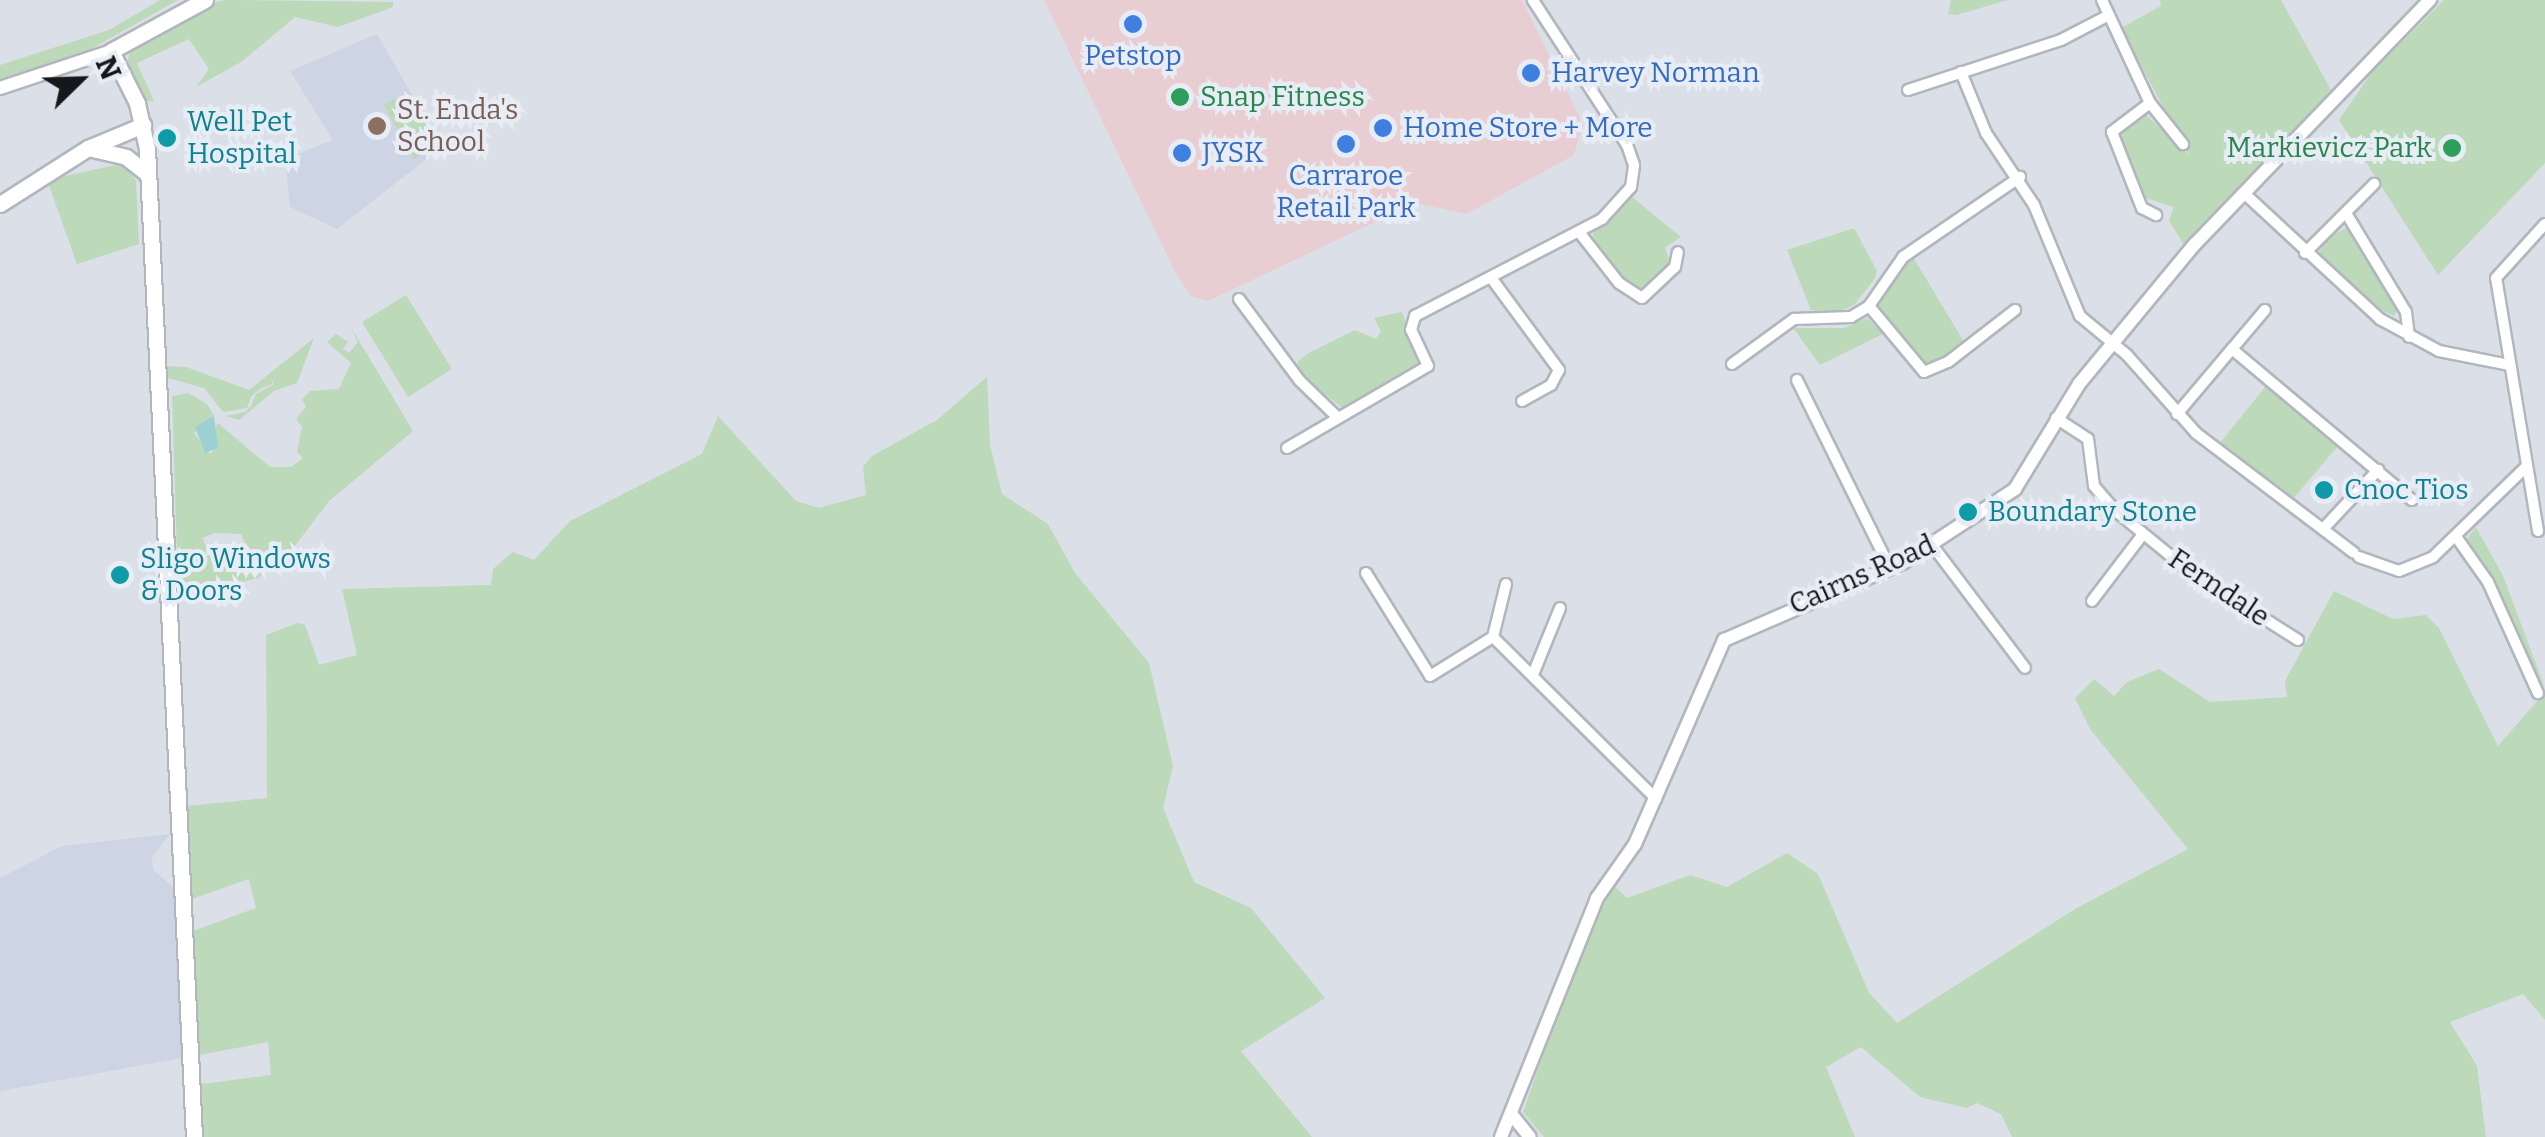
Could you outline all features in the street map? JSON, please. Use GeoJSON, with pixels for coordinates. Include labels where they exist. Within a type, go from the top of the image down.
{"type":"FeatureCollection","features":[{"type":"Feature","properties":{"kind":"main road"},"geometry":{"type":"LineString","coordinates":[[194,1137],[148,174],[143,125],[111,51],[181,6],[205,0]]}},
{"type":"Feature","properties":{"kind":"main road"},"geometry":{"type":"LineString","coordinates":[[0,204],[88,148],[143,125]]}},
{"type":"Feature","properties":{"kind":"main road"},"geometry":{"type":"LineString","coordinates":[[88,148],[126,157],[148,174]]}},
{"type":"Feature","properties":{"kind":"street"},"geometry":{"type":"LineString","coordinates":[[1287,448],[1428,366],[1411,330],[1415,316],[1602,219],[1632,187],[1634,164],[1626,146],[1533,0]]}},
{"type":"Feature","properties":{"kind":"street"},"geometry":{"type":"LineString","coordinates":[[2102,0],[2150,103],[2183,144]]}},
{"type":"Feature","properties":{"kind":"street","name":"Cairns Road"},"geometry":{"type":"LineString","coordinates":[[1501,1137],[1598,898],[1636,844],[1724,640],[1890,568],[2016,489],[2056,418],[2112,344],[2244,193],[2430,0]]}},
{"type":"Feature","properties":{"kind":"street"},"geometry":{"type":"LineString","coordinates":[[1908,90],[2061,40],[2109,16]]}},
{"type":"Feature","properties":{"kind":"street"},"geometry":{"type":"LineString","coordinates":[[0,88],[111,51]]}},
{"type":"Feature","properties":{"kind":"street"},"geometry":{"type":"LineString","coordinates":[[1962,72],[1981,124],[2020,178],[2072,302],[2176,414],[2356,555],[2399,571],[2457,538],[2527,466]]}},
{"type":"Feature","properties":{"kind":"street"},"geometry":{"type":"LineString","coordinates":[[2150,103],[2112,132],[2142,208],[2156,215]]}},
{"type":"Feature","properties":{"kind":"street"},"geometry":{"type":"LineString","coordinates":[[1732,364],[1794,319],[1851,317],[1869,306],[1902,258],[2020,178]]}},
{"type":"Feature","properties":{"kind":"street"},"geometry":{"type":"LineString","coordinates":[[2304,253],[2374,184]]}},
{"type":"Feature","properties":{"kind":"street"},"geometry":{"type":"LineString","coordinates":[[2244,193],[2353,299],[2409,337],[2439,351],[2509,366]]}},
{"type":"Feature","properties":{"kind":"street"},"geometry":{"type":"LineString","coordinates":[[2346,213],[2406,312],[2409,337]]}},
{"type":"Feature","properties":{"kind":"street"},"geometry":{"type":"LineString","coordinates":[[2538,532],[2496,278],[2545,224]]}},
{"type":"Feature","properties":{"kind":"street"},"geometry":{"type":"LineString","coordinates":[[1580,232],[1619,284],[1642,298],[1675,267],[1678,252]]}},
{"type":"Feature","properties":{"kind":"street"},"geometry":{"type":"LineString","coordinates":[[1492,279],[1559,370],[1551,385],[1522,401]]}},
{"type":"Feature","properties":{"kind":"street"},"geometry":{"type":"LineString","coordinates":[[1238,299],[1288,367],[1338,418]]}},
{"type":"Feature","properties":{"kind":"street"},"geometry":{"type":"LineString","coordinates":[[1869,306],[1924,372],[1948,362],[2015,310]]}},
{"type":"Feature","properties":{"kind":"street"},"geometry":{"type":"LineString","coordinates":[[2176,414],[2265,310]]}},
{"type":"Feature","properties":{"kind":"street"},"geometry":{"type":"LineString","coordinates":[[2232,349],[2412,500]]}},
{"type":"Feature","properties":{"kind":"street"},"geometry":{"type":"LineString","coordinates":[[1797,380],[1890,568]]}},
{"type":"Feature","properties":{"kind":"street","name":"Ferndale"},"geometry":{"type":"LineString","coordinates":[[2056,418],[2088,440],[2097,492],[2202,581],[2298,640]]}},
{"type":"Feature","properties":{"kind":"street"},"geometry":{"type":"LineString","coordinates":[[2322,530],[2378,470]]}},
{"type":"Feature","properties":{"kind":"street","name":"Ferndale"},"geometry":{"type":"LineString","coordinates":[[2092,601],[2143,534]]}},
{"type":"Feature","properties":{"kind":"street"},"geometry":{"type":"LineString","coordinates":[[2457,538],[2488,582],[2538,694]]}},
{"type":"Feature","properties":{"kind":"street"},"geometry":{"type":"LineString","coordinates":[[1932,545],[2024,668]]}},
{"type":"Feature","properties":{"kind":"street"},"geometry":{"type":"LineString","coordinates":[[1366,573],[1430,676],[1494,637],[1506,584]]}},
{"type":"Feature","properties":{"kind":"street"},"geometry":{"type":"LineString","coordinates":[[1534,672],[1560,608]]}},
{"type":"Feature","properties":{"kind":"street"},"geometry":{"type":"LineString","coordinates":[[1494,637],[1534,672],[1656,799]]}},
{"type":"Feature","properties":{"kind":"street"},"geometry":{"type":"LineString","coordinates":[[1512,1115],[1530,1137]]}},
{"type":"Feature","properties":{"kind":"shaded area","name":"Carraroe Retail Park"},"geometry":{"type":"Polygon","coordinates":[[[1044,0],[1522,0],[1579,116],[1580,133],[1574,155],[1467,214],[1415,203],[1208,301],[1191,296],[1176,274],[1044,0]]]}},
{"type":"Feature","properties":{"kind":"shaded area","name":"St. Enda's School"},"geometry":{"type":"Polygon","coordinates":[[[377,34],[442,147],[337,229],[290,207],[285,159],[333,140],[290,71],[377,34]]]}},
{"type":"Feature","properties":{"kind":"shaded area"},"geometry":{"type":"Polygon","coordinates":[[[170,834],[152,857],[153,870],[173,887],[177,908],[182,1058],[0,1091],[0,878],[62,846],[170,834]]]}},
{"type":"Feature","properties":{"kind":"green space"},"geometry":{"type":"Polygon","coordinates":[[[160,0],[178,0],[66,63],[0,81],[0,65],[109,30],[160,0]]]}},
{"type":"Feature","properties":{"kind":"green space"},"geometry":{"type":"Polygon","coordinates":[[[225,0],[393,2],[393,7],[338,27],[295,17],[241,62],[196,87],[209,69],[189,39],[137,63],[154,101],[142,102],[126,66],[131,47],[192,8],[225,0]]]}},
{"type":"Feature","properties":{"kind":"green space"},"geometry":{"type":"Polygon","coordinates":[[[1951,0],[2008,0],[1956,15],[1948,14],[1951,0]]]}},
{"type":"Feature","properties":{"kind":"green space"},"geometry":{"type":"Polygon","coordinates":[[[2160,0],[2281,0],[2331,90],[2184,245],[2169,221],[2174,207],[2142,197],[2116,131],[2145,114],[2189,155],[2121,28],[2161,6],[2160,0]]]}},
{"type":"Feature","properties":{"kind":"green space","name":"Markievicz Park"},"geometry":{"type":"Polygon","coordinates":[[[2444,0],[2545,0],[2545,163],[2438,275],[2339,120],[2372,72],[2444,0]]]}},
{"type":"Feature","properties":{"kind":"green space"},"geometry":{"type":"Polygon","coordinates":[[[407,92],[438,145],[414,159],[384,105],[407,92]]]}},
{"type":"Feature","properties":{"kind":"green space"},"geometry":{"type":"Polygon","coordinates":[[[121,164],[136,180],[139,244],[77,264],[47,180],[121,164]]]}},
{"type":"Feature","properties":{"kind":"green space"},"geometry":{"type":"Polygon","coordinates":[[[1632,197],[1681,237],[1665,247],[1670,262],[1639,293],[1593,245],[1593,231],[1632,197]]]}},
{"type":"Feature","properties":{"kind":"green space"},"geometry":{"type":"Polygon","coordinates":[[[2348,227],[2398,308],[2394,316],[2363,301],[2318,259],[2324,240],[2348,227]]]}},
{"type":"Feature","properties":{"kind":"green space"},"geometry":{"type":"Polygon","coordinates":[[[1854,228],[1877,271],[1874,280],[1854,305],[1834,314],[1811,310],[1787,250],[1854,228]]]}},
{"type":"Feature","properties":{"kind":"green space"},"geometry":{"type":"Polygon","coordinates":[[[1913,257],[1964,342],[1927,367],[1877,306],[1889,276],[1913,257]]]}},
{"type":"Feature","properties":{"kind":"green space"},"geometry":{"type":"Polygon","coordinates":[[[406,295],[452,369],[408,397],[362,322],[406,295]]]}},
{"type":"Feature","properties":{"kind":"green space"},"geometry":{"type":"Polygon","coordinates":[[[1402,312],[1419,360],[1415,369],[1344,409],[1299,374],[1298,361],[1307,354],[1355,330],[1376,339],[1381,331],[1374,318],[1402,312]]]}},
{"type":"Feature","properties":{"kind":"green space"},"geometry":{"type":"Polygon","coordinates":[[[1867,318],[1883,334],[1820,365],[1793,328],[1844,328],[1867,318]]]}},
{"type":"Feature","properties":{"kind":"green space"},"geometry":{"type":"Polygon","coordinates":[[[349,324],[413,431],[329,501],[285,559],[258,578],[210,591],[178,588],[172,396],[188,393],[207,404],[214,416],[194,433],[210,454],[218,445],[213,433],[218,423],[270,467],[291,467],[303,458],[297,452],[302,427],[296,419],[306,407],[302,399],[310,391],[339,389],[351,363],[327,342],[336,334],[348,342],[343,349],[349,353],[358,342],[349,324]],[[215,533],[202,538],[213,559],[245,544],[241,534],[215,533]]]}},
{"type":"Feature","properties":{"kind":"green space"},"geometry":{"type":"Polygon","coordinates":[[[314,338],[297,383],[274,391],[239,420],[226,416],[245,412],[256,394],[273,385],[275,375],[272,384],[251,397],[247,408],[223,412],[204,388],[168,378],[167,366],[186,367],[249,390],[314,338]]]}},
{"type":"Feature","properties":{"kind":"green space"},"geometry":{"type":"Polygon","coordinates":[[[987,377],[990,445],[1002,494],[1048,524],[1075,573],[1149,663],[1173,766],[1163,808],[1194,882],[1251,908],[1325,998],[1241,1051],[1312,1137],[203,1137],[202,1084],[271,1075],[268,1042],[199,1055],[193,931],[256,908],[249,879],[192,899],[185,814],[188,806],[267,798],[266,635],[298,623],[305,625],[319,665],[357,655],[342,589],[491,585],[493,569],[513,552],[534,560],[570,521],[702,454],[718,416],[796,501],[819,508],[866,495],[863,467],[872,456],[937,420],[987,377]]]}},
{"type":"Feature","properties":{"kind":"green space"},"geometry":{"type":"Polygon","coordinates":[[[2266,386],[2337,447],[2293,499],[2219,444],[2266,386]]]}},
{"type":"Feature","properties":{"kind":"green space"},"geometry":{"type":"Polygon","coordinates":[[[2476,527],[2503,576],[2545,688],[2467,539],[2476,527]]]}},
{"type":"Feature","properties":{"kind":"green space"},"geometry":{"type":"Polygon","coordinates":[[[2334,591],[2393,619],[2426,615],[2439,628],[2498,746],[2545,692],[2545,1020],[2523,994],[2450,1022],[2477,1066],[2486,1137],[2012,1137],[2001,1114],[1977,1103],[1967,1108],[1920,1097],[1861,1047],[1826,1067],[1855,1137],[1544,1137],[1523,1112],[1576,961],[1613,885],[1627,898],[1690,875],[1727,887],[1787,853],[1818,874],[1869,993],[1897,1023],[2075,909],[2188,849],[2090,729],[2075,698],[2094,679],[2114,696],[2127,682],[2159,669],[2210,702],[2287,697],[2285,681],[2334,591]]]}},
{"type":"Feature","properties":{"kind":"water"},"geometry":{"type":"Polygon","coordinates":[[[214,416],[218,448],[205,453],[195,427],[214,416]]]}},
{"type":"Feature","properties":{"kind":"place","name":"Petstop"},"geometry":{"type":"Point","coordinates":[1133,24]}},
{"type":"Feature","properties":{"kind":"place","name":"Harvey Norman"},"geometry":{"type":"Point","coordinates":[1531,73]}},
{"type":"Feature","properties":{"kind":"place","name":"Snap Fitness"},"geometry":{"type":"Point","coordinates":[1180,97]}},
{"type":"Feature","properties":{"kind":"place","name":"St. Enda's School"},"geometry":{"type":"Point","coordinates":[377,126]}},
{"type":"Feature","properties":{"kind":"place","name":"Home Store + More"},"geometry":{"type":"Point","coordinates":[1383,128]}},
{"type":"Feature","properties":{"kind":"place","name":"Well Pet Hospital"},"geometry":{"type":"Point","coordinates":[167,138]}},
{"type":"Feature","properties":{"kind":"place","name":"Carraroe Retail Park"},"geometry":{"type":"Point","coordinates":[1346,144]}},
{"type":"Feature","properties":{"kind":"place","name":"Markievicz Park"},"geometry":{"type":"Point","coordinates":[2452,148]}},
{"type":"Feature","properties":{"kind":"place","name":"JYSK"},"geometry":{"type":"Point","coordinates":[1182,153]}},
{"type":"Feature","properties":{"kind":"place","name":"Cnoc Tios"},"geometry":{"type":"Point","coordinates":[2324,490]}},
{"type":"Feature","properties":{"kind":"place","name":"Boundary Stone"},"geometry":{"type":"Point","coordinates":[1968,512]}},
{"type":"Feature","properties":{"kind":"place","name":"Sligo Windows & Doors"},"geometry":{"type":"Point","coordinates":[120,575]}}]}
